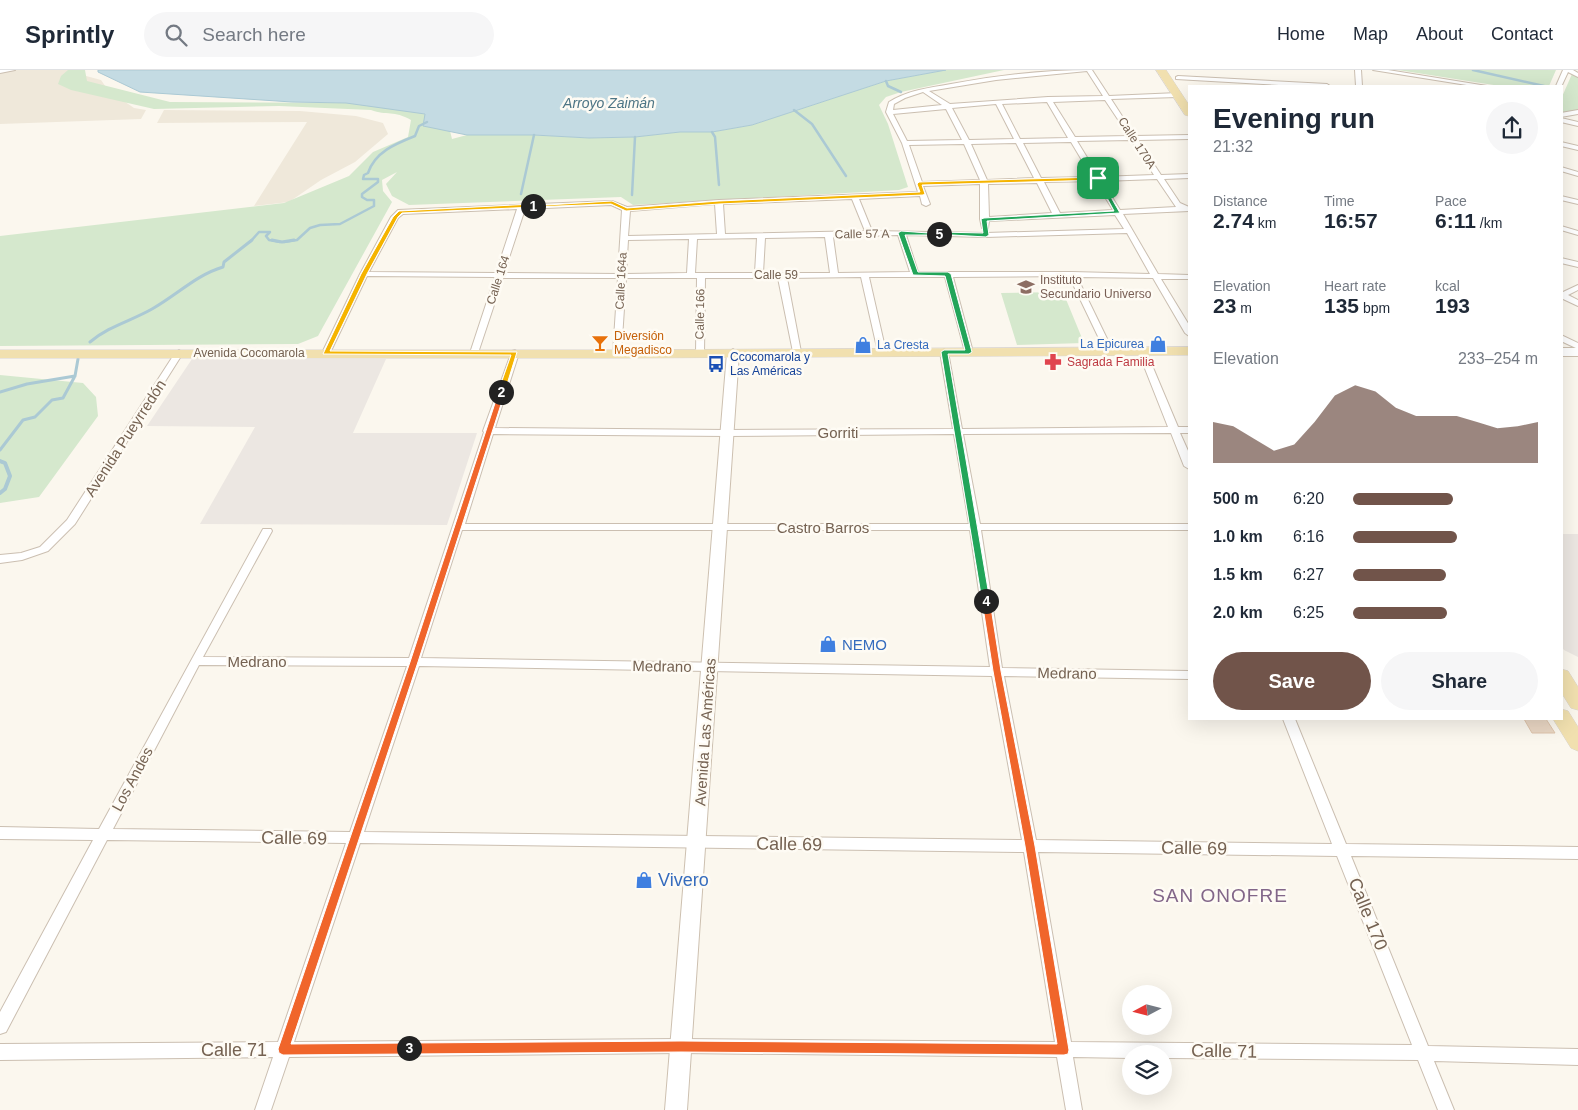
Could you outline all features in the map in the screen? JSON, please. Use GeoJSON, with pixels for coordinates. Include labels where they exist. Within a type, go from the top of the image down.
{"type":"FeatureCollection","features":[{"type":"Feature","properties":{"kind":"main road"},"geometry":{"type":"LineString","coordinates":[[1162,70],[1184,97]]}},
{"type":"Feature","properties":{"kind":"main road"},"geometry":{"type":"LineString","coordinates":[[1175,74],[1188,110]]}},
{"type":"Feature","properties":{"kind":"main road","name":"Avenida Cocomarola"},"geometry":{"type":"LineString","coordinates":[[0,354],[326,352],[617,354],[1188,351]]}},
{"type":"Feature","properties":{"kind":"main road"},"geometry":{"type":"LineString","coordinates":[[1563,352],[1578,352]]}},
{"type":"Feature","properties":{"kind":"main road","name":"Avenida Las Américas"},"geometry":{"type":"LineString","coordinates":[[676,1110],[733,353]]}},
{"type":"Feature","properties":{"kind":"main road"},"geometry":{"type":"LineString","coordinates":[[1563,679],[1578,703]]}},
{"type":"Feature","properties":{"kind":"main road"},"geometry":{"type":"LineString","coordinates":[[1563,719],[1578,743]]}},
{"type":"Feature","properties":{"kind":"street"},"geometry":{"type":"LineString","coordinates":[[0,71],[12,70]]}},
{"type":"Feature","properties":{"kind":"street"},"geometry":{"type":"LineString","coordinates":[[888,112],[892,103],[896,100],[925,90],[999,77],[1085,70]]}},
{"type":"Feature","properties":{"kind":"street","name":"Calle 170A"},"geometry":{"type":"LineString","coordinates":[[1089,70],[1176,205],[1187,210]]}},
{"type":"Feature","properties":{"kind":"street"},"geometry":{"type":"LineString","coordinates":[[1358,70],[1359,85]]}},
{"type":"Feature","properties":{"kind":"street"},"geometry":{"type":"LineString","coordinates":[[1376,70],[1477,85]]}},
{"type":"Feature","properties":{"kind":"street"},"geometry":{"type":"LineString","coordinates":[[1560,85],[1567,70],[1578,76]]}},
{"type":"Feature","properties":{"kind":"street"},"geometry":{"type":"LineString","coordinates":[[1175,74],[1313,85]]}},
{"type":"Feature","properties":{"kind":"street"},"geometry":{"type":"LineString","coordinates":[[925,90],[948,106],[967,142],[984,182],[986,235]]}},
{"type":"Feature","properties":{"kind":"street"},"geometry":{"type":"LineString","coordinates":[[888,112],[998,102],[1106,97],[1184,97]]}},
{"type":"Feature","properties":{"kind":"street"},"geometry":{"type":"LineString","coordinates":[[1048,100],[1098,178],[1188,331]]}},
{"type":"Feature","properties":{"kind":"street"},"geometry":{"type":"LineString","coordinates":[[998,102],[1057,215]]}},
{"type":"Feature","properties":{"kind":"street"},"geometry":{"type":"LineString","coordinates":[[888,112],[905,143],[926,204]]}},
{"type":"Feature","properties":{"kind":"street"},"geometry":{"type":"LineString","coordinates":[[1563,114],[1578,112]]}},
{"type":"Feature","properties":{"kind":"street"},"geometry":{"type":"LineString","coordinates":[[1563,120],[1578,124]]}},
{"type":"Feature","properties":{"kind":"street"},"geometry":{"type":"LineString","coordinates":[[905,143],[1188,137]]}},
{"type":"Feature","properties":{"kind":"street"},"geometry":{"type":"LineString","coordinates":[[1563,144],[1578,148]]}},
{"type":"Feature","properties":{"kind":"street"},"geometry":{"type":"LineString","coordinates":[[1563,170],[1578,174]]}},
{"type":"Feature","properties":{"kind":"street"},"geometry":{"type":"LineString","coordinates":[[919,184],[1188,176]]}},
{"type":"Feature","properties":{"kind":"street"},"geometry":{"type":"LineString","coordinates":[[326,352],[364,274],[395,217],[401,212],[612,203],[626,209],[719,202],[923,194]]}},
{"type":"Feature","properties":{"kind":"street"},"geometry":{"type":"LineString","coordinates":[[854,196],[869,233]]}},
{"type":"Feature","properties":{"kind":"street"},"geometry":{"type":"LineString","coordinates":[[1563,198],[1578,202]]}},
{"type":"Feature","properties":{"kind":"street"},"geometry":{"type":"LineString","coordinates":[[719,202],[721,236]]}},
{"type":"Feature","properties":{"kind":"street","name":"Calle 164"},"geometry":{"type":"LineString","coordinates":[[474,353],[522,206]]}},
{"type":"Feature","properties":{"kind":"street","name":"Calle 164a"},"geometry":{"type":"LineString","coordinates":[[617,354],[626,209]]}},
{"type":"Feature","properties":{"kind":"street"},"geometry":{"type":"LineString","coordinates":[[984,219],[1187,210]]}},
{"type":"Feature","properties":{"kind":"street"},"geometry":{"type":"LineString","coordinates":[[1563,229],[1578,233]]}},
{"type":"Feature","properties":{"kind":"street","name":"Calle 57 A"},"geometry":{"type":"LineString","coordinates":[[624,238],[869,233],[986,235],[1130,231]]}},
{"type":"Feature","properties":{"kind":"street"},"geometry":{"type":"LineString","coordinates":[[901,233],[915,274]]}},
{"type":"Feature","properties":{"kind":"street"},"geometry":{"type":"LineString","coordinates":[[828,234],[834,275]]}},
{"type":"Feature","properties":{"kind":"street"},"geometry":{"type":"LineString","coordinates":[[759,275],[761,235]]}},
{"type":"Feature","properties":{"kind":"street","name":"Calle 166"},"geometry":{"type":"LineString","coordinates":[[691,275],[693,236]]}},
{"type":"Feature","properties":{"kind":"street"},"geometry":{"type":"LineString","coordinates":[[1563,261],[1578,266]]}},
{"type":"Feature","properties":{"kind":"street","name":"Calle 59"},"geometry":{"type":"LineString","coordinates":[[364,274],[621,276],[1072,274],[1188,277]]}},
{"type":"Feature","properties":{"kind":"street"},"geometry":{"type":"LineString","coordinates":[[864,274],[882,352]]}},
{"type":"Feature","properties":{"kind":"street"},"geometry":{"type":"LineString","coordinates":[[948,274],[969,352]]}},
{"type":"Feature","properties":{"kind":"street"},"geometry":{"type":"LineString","coordinates":[[1072,274],[1109,351]]}},
{"type":"Feature","properties":{"kind":"street"},"geometry":{"type":"LineString","coordinates":[[782,275],[796,352]]}},
{"type":"Feature","properties":{"kind":"street","name":"Calle 166"},"geometry":{"type":"LineString","coordinates":[[700,353],[701,276]]}},
{"type":"Feature","properties":{"kind":"street"},"geometry":{"type":"LineString","coordinates":[[1563,295],[1578,287]]}},
{"type":"Feature","properties":{"kind":"street"},"geometry":{"type":"LineString","coordinates":[[1563,296],[1578,303]]}},
{"type":"Feature","properties":{"kind":"street"},"geometry":{"type":"LineString","coordinates":[[1563,339],[1578,346]]}},
{"type":"Feature","properties":{"kind":"street"},"geometry":{"type":"LineString","coordinates":[[1142,351],[1188,463]]}},
{"type":"Feature","properties":{"kind":"street"},"geometry":{"type":"LineString","coordinates":[[944,352],[975,527],[997,671],[1030,846],[1074,1110]]}},
{"type":"Feature","properties":{"kind":"street","name":"Avenida Pueyrredón"},"geometry":{"type":"LineString","coordinates":[[0,559],[22,556],[44,548],[71,522],[179,353]]}},
{"type":"Feature","properties":{"kind":"street"},"geometry":{"type":"LineString","coordinates":[[263,1110],[414,662],[515,353]]}},
{"type":"Feature","properties":{"kind":"street","name":"Gorriti"},"geometry":{"type":"LineString","coordinates":[[488,431],[728,433],[1188,430]]}},
{"type":"Feature","properties":{"kind":"street","name":"Castro Barros"},"geometry":{"type":"LineString","coordinates":[[458,527],[1188,527]]}},
{"type":"Feature","properties":{"kind":"street","name":"Los Andes"},"geometry":{"type":"LineString","coordinates":[[0,1028],[266,531]]}},
{"type":"Feature","properties":{"kind":"street","name":"Medrano"},"geometry":{"type":"LineString","coordinates":[[195,661],[414,662],[1188,674]]}},
{"type":"Feature","properties":{"kind":"street","name":"Calle 170"},"geometry":{"type":"LineString","coordinates":[[1290,720],[1446,1110]]}},
{"type":"Feature","properties":{"kind":"street","name":"Calle 69"},"geometry":{"type":"LineString","coordinates":[[0,833],[355,839],[1578,853]]}},
{"type":"Feature","properties":{"kind":"street","name":"Calle 71"},"geometry":{"type":"LineString","coordinates":[[0,1052],[681,1046],[1423,1053],[1578,1057]]}},
{"type":"Feature","properties":{"kind":"shaded area"},"geometry":{"type":"Polygon","coordinates":[[[8,70],[79,70],[75,73],[101,80],[108,90],[134,108],[146,110],[141,119],[0,124],[0,74],[8,70]]]}},
{"type":"Feature","properties":{"kind":"shaded area"},"geometry":{"type":"Polygon","coordinates":[[[164,110],[300,111],[356,116],[383,123],[388,134],[355,162],[321,180],[289,202],[254,206],[307,122],[157,123],[164,110]]]}},
{"type":"Feature","properties":{"kind":"shaded area"},"geometry":{"type":"Polygon","coordinates":[[[192,359],[386,359],[353,433],[477,433],[447,525],[200,524],[255,427],[147,426],[192,359]]]}},
{"type":"Feature","properties":{"kind":"shaded area"},"geometry":{"type":"Polygon","coordinates":[[[1563,534],[1578,534],[1578,657],[1564,650],[1563,534]]]}},
{"type":"Feature","properties":{"kind":"green space"},"geometry":{"type":"Polygon","coordinates":[[[68,70],[85,70],[87,81],[170,102],[394,103],[448,123],[452,139],[467,135],[534,135],[589,138],[635,137],[680,132],[712,132],[752,125],[886,81],[946,70],[1004,70],[901,92],[886,97],[879,105],[888,124],[908,187],[899,190],[633,205],[621,197],[409,205],[392,196],[386,184],[397,172],[382,180],[383,191],[392,202],[318,336],[298,344],[0,346],[0,236],[284,203],[349,176],[373,152],[408,137],[411,120],[400,115],[371,110],[279,106],[154,109],[71,90],[58,84],[61,76],[68,70]]]}},
{"type":"Feature","properties":{"kind":"green space"},"geometry":{"type":"Polygon","coordinates":[[[1398,70],[1556,70],[1549,85],[1494,85],[1398,70]]]}},
{"type":"Feature","properties":{"kind":"green space"},"geometry":{"type":"Polygon","coordinates":[[[1572,74],[1578,77],[1578,111],[1563,113],[1563,94],[1572,74]]]}},
{"type":"Feature","properties":{"kind":"green space"},"geometry":{"type":"Polygon","coordinates":[[[1063,292],[1084,343],[1017,345],[1001,293],[1063,292]]]}},
{"type":"Feature","properties":{"kind":"green space"},"geometry":{"type":"Polygon","coordinates":[[[0,375],[83,383],[96,397],[98,416],[39,497],[0,503],[0,375]]]}},
{"type":"Feature","properties":{"kind":"water","name":"Arroyo Zaimán"},"geometry":{"type":"Polygon","coordinates":[[[98,70],[946,70],[886,81],[752,125],[712,132],[680,132],[635,137],[589,138],[534,135],[467,135],[423,126],[425,114],[346,103],[292,102],[140,92],[98,72],[98,70]]]}},
{"type":"Feature","properties":{"kind":"building"},"geometry":{"type":"Polygon","coordinates":[[[1525,720],[1547,720],[1555,733],[1532,733],[1525,720]]]}},
{"type":"Feature","properties":{"kind":"waterway"},"geometry":{"type":"LineString","coordinates":[[1473,70],[1540,85]]}},
{"type":"Feature","properties":{"kind":"waterway"},"geometry":{"type":"LineString","coordinates":[[886,81],[888,86],[901,92]]}},
{"type":"Feature","properties":{"kind":"waterway"},"geometry":{"type":"LineString","coordinates":[[794,110],[812,124],[846,176]]}},
{"type":"Feature","properties":{"kind":"waterway"},"geometry":{"type":"LineString","coordinates":[[284,242],[297,240],[310,228],[320,225],[340,224],[374,206],[374,200],[367,200],[362,197],[362,194],[378,182],[378,179],[363,179],[364,175],[368,173],[375,159],[393,146],[415,136],[419,126],[427,122]]}},
{"type":"Feature","properties":{"kind":"waterway"},"geometry":{"type":"LineString","coordinates":[[712,132],[715,137],[719,185]]}},
{"type":"Feature","properties":{"kind":"waterway"},"geometry":{"type":"LineString","coordinates":[[521,194],[534,135]]}},
{"type":"Feature","properties":{"kind":"waterway"},"geometry":{"type":"LineString","coordinates":[[632,195],[635,137]]}},
{"type":"Feature","properties":{"kind":"waterway"},"geometry":{"type":"LineString","coordinates":[[251,241],[259,232],[270,232],[266,236],[269,240],[280,242]]}},
{"type":"Feature","properties":{"kind":"waterway"},"geometry":{"type":"LineString","coordinates":[[272,240],[282,242],[294,240]]}},
{"type":"Feature","properties":{"kind":"waterway"},"geometry":{"type":"LineString","coordinates":[[90,342],[97,336],[161,304],[195,280],[223,267],[224,262],[251,241]]}},
{"type":"Feature","properties":{"kind":"waterway"},"geometry":{"type":"LineString","coordinates":[[75,376],[78,359]]}},
{"type":"Feature","properties":{"kind":"waterway"},"geometry":{"type":"LineString","coordinates":[[0,392],[27,384],[75,376]]}},
{"type":"Feature","properties":{"kind":"waterway"},"geometry":{"type":"LineString","coordinates":[[0,450],[23,420],[35,417],[52,400],[63,398],[75,376]]}},
{"type":"Feature","properties":{"kind":"waterway"},"geometry":{"type":"LineString","coordinates":[[0,493],[5,489],[10,476],[5,463],[0,461],[2,462]]}},
{"type":"Feature","properties":{"kind":"place","name":"Instituto Secundario Universo"},"geometry":{"type":"Point","coordinates":[1026,287]}},
{"type":"Feature","properties":{"kind":"place","name":"Diversión Megadisco"},"geometry":{"type":"Point","coordinates":[600,343]}},
{"type":"Feature","properties":{"kind":"place","name":"La Epicurea"},"geometry":{"type":"Point","coordinates":[1158,344]}},
{"type":"Feature","properties":{"kind":"place","name":"La Cresta"},"geometry":{"type":"Point","coordinates":[863,345]}},
{"type":"Feature","properties":{"kind":"place","name":"Sagrada Familia"},"geometry":{"type":"Point","coordinates":[1053,362]}},
{"type":"Feature","properties":{"kind":"place","name":"Ccocomarola y Las Américas"},"geometry":{"type":"Point","coordinates":[716,364]}},
{"type":"Feature","properties":{"kind":"place","name":"NEMO"},"geometry":{"type":"Point","coordinates":[828,644]}},
{"type":"Feature","properties":{"kind":"place","name":"Vivero"},"geometry":{"type":"Point","coordinates":[644,880]}},
{"type":"Feature","properties":{"kind":"district","name":"SAN ONOFRE"},"geometry":{"type":"Point","coordinates":[1220,895]}},
{"type":"Feature","properties":{"kind":"route"},"geometry":{"type":"LineString","coordinates":[[1098,178],[1118,212],[984,219],[986,235],[901,233],[915,274],[948,274],[969,352],[944,352],[975,527],[997,671],[1030,846],[1064,1050],[681,1046],[283,1049],[414,662],[515,353],[326,352],[364,274],[395,217],[407,210],[612,203],[626,209],[719,202],[923,194],[919,184],[1098,178]]}}]}
